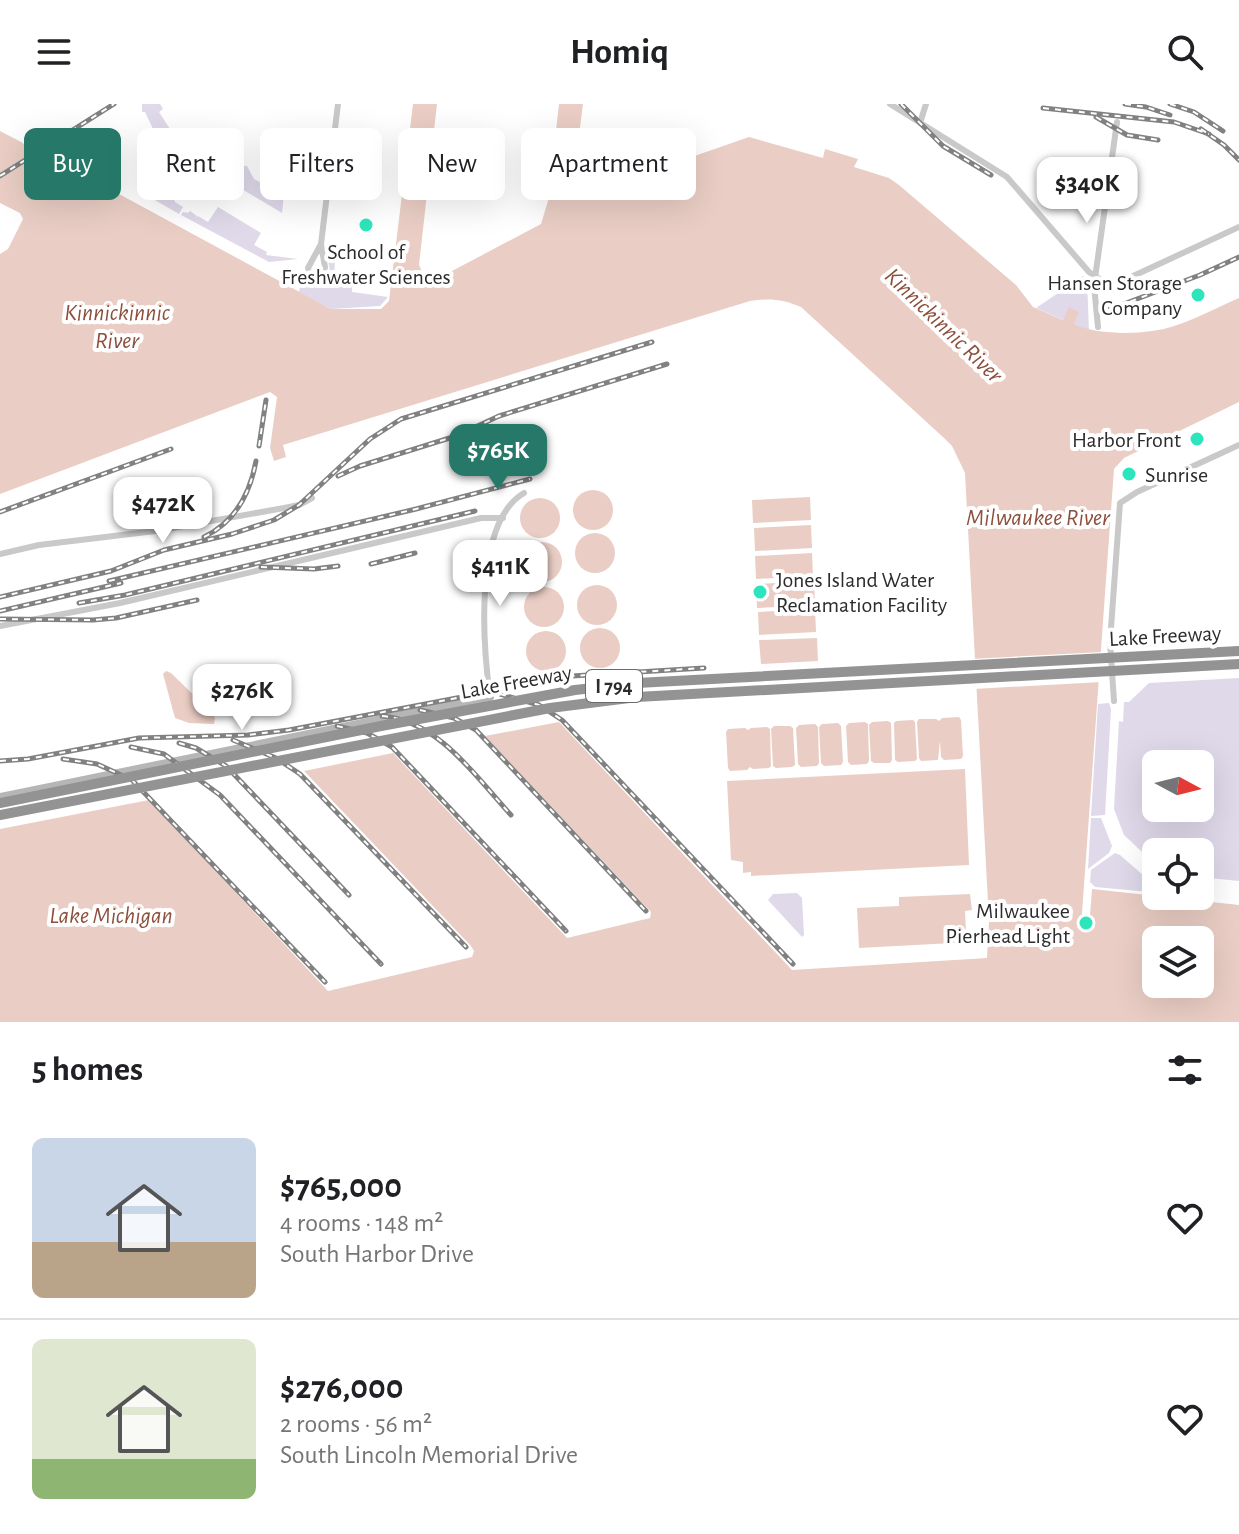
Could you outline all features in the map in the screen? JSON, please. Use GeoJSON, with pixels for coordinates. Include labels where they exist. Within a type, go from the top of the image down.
{"type":"FeatureCollection","features":[{"type":"Feature","properties":{"kind":"highway","name":"Lake Freeway"},"geometry":{"type":"LineString","coordinates":[[0,800],[590,688],[653,682],[1239,651]]}},
{"type":"Feature","properties":{"kind":"highway","name":"Lake Freeway"},"geometry":{"type":"LineString","coordinates":[[0,815],[550,708],[637,697],[1239,664]]}},
{"type":"Feature","properties":{"kind":"street"},"geometry":{"type":"LineString","coordinates":[[321,244],[308,268],[311,276],[316,278],[325,272],[321,244],[338,104]]}},
{"type":"Feature","properties":{"kind":"street"},"geometry":{"type":"LineString","coordinates":[[890,104],[1007,177],[1095,276],[1108,283],[1118,283],[1239,227]]}},
{"type":"Feature","properties":{"kind":"street"},"geometry":{"type":"LineString","coordinates":[[920,123],[926,104]]}},
{"type":"Feature","properties":{"kind":"street"},"geometry":{"type":"LineString","coordinates":[[1098,327],[1095,276],[1117,122]]}},
{"type":"Feature","properties":{"kind":"street"},"geometry":{"type":"LineString","coordinates":[[1114,701],[1110,642],[1120,503],[1239,445]]}},
{"type":"Feature","properties":{"kind":"street"},"geometry":{"type":"LineString","coordinates":[[0,800],[490,697],[484,612],[487,575],[494,539],[503,518],[511,501],[524,493]]}},
{"type":"Feature","properties":{"kind":"street"},"geometry":{"type":"LineString","coordinates":[[0,554],[39,545],[145,532],[291,507],[312,498]]}},
{"type":"Feature","properties":{"kind":"street"},"geometry":{"type":"LineString","coordinates":[[0,626],[120,603],[481,518],[503,518]]}},
{"type":"Feature","properties":{"kind":"shaded area"},"geometry":{"type":"Polygon","coordinates":[[[142,104],[160,104],[163,109],[159,112],[169,128],[153,128],[145,112],[142,112],[142,104]]]}},
{"type":"Feature","properties":{"kind":"shaded area"},"geometry":{"type":"Polygon","coordinates":[[[244,166],[260,182],[260,200],[244,190],[244,166]]]}},
{"type":"Feature","properties":{"kind":"shaded area"},"geometry":{"type":"Polygon","coordinates":[[[155,200],[174,200],[183,207],[179,214],[155,200]]]}},
{"type":"Feature","properties":{"kind":"shaded area"},"geometry":{"type":"Polygon","coordinates":[[[260,200],[283,200],[282,213],[260,200]]]}},
{"type":"Feature","properties":{"kind":"shaded area"},"geometry":{"type":"Polygon","coordinates":[[[218,207],[261,233],[254,245],[267,252],[266,255],[298,259],[269,262],[181,215],[190,211],[196,218],[198,216],[208,222],[218,207]]]}},
{"type":"Feature","properties":{"kind":"shaded area"},"geometry":{"type":"Polygon","coordinates":[[[336,244],[334,277],[347,279],[345,286],[352,285],[352,292],[388,297],[380,306],[331,309],[299,292],[302,271],[314,281],[328,277],[327,254],[336,244]]]}},
{"type":"Feature","properties":{"kind":"shaded area"},"geometry":{"type":"Polygon","coordinates":[[[1083,276],[1087,280],[1089,331],[1036,308],[1083,276]]]}},
{"type":"Feature","properties":{"kind":"shaded area"},"geometry":{"type":"Polygon","coordinates":[[[1239,678],[1239,881],[1214,878],[1214,838],[1142,838],[1142,852],[1124,835],[1114,809],[1119,721],[1123,722],[1124,702],[1129,702],[1149,683],[1239,678]]]}},
{"type":"Feature","properties":{"kind":"shaded area"},"geometry":{"type":"Polygon","coordinates":[[[1109,703],[1105,815],[1091,816],[1098,704],[1109,703]]]}},
{"type":"Feature","properties":{"kind":"shaded area"},"geometry":{"type":"Polygon","coordinates":[[[1091,818],[1101,818],[1112,846],[1109,853],[1088,869],[1091,818]]]}},
{"type":"Feature","properties":{"kind":"shaded area"},"geometry":{"type":"Polygon","coordinates":[[[1115,853],[1120,855],[1142,874],[1142,891],[1095,887],[1090,882],[1091,870],[1115,853]]]}},
{"type":"Feature","properties":{"kind":"shaded area"},"geometry":{"type":"Polygon","coordinates":[[[797,893],[802,898],[802,937],[768,900],[773,894],[797,893]]]}},
{"type":"Feature","properties":{"kind":"water"},"geometry":{"type":"Polygon","coordinates":[[[413,104],[437,104],[434,128],[410,128],[413,104]]]}},
{"type":"Feature","properties":{"kind":"water"},"geometry":{"type":"Polygon","coordinates":[[[559,104],[583,104],[580,128],[556,128],[559,104]]]}},
{"type":"Feature","properties":{"kind":"water"},"geometry":{"type":"Polygon","coordinates":[[[0,131],[24,145],[24,200],[121,200],[121,195],[331,309],[381,309],[389,301],[401,200],[426,200],[419,265],[423,274],[433,281],[541,224],[548,200],[696,200],[696,155],[749,137],[823,158],[825,149],[858,159],[854,167],[889,178],[899,185],[1016,285],[1033,307],[1063,320],[1069,307],[1079,312],[1074,324],[1084,328],[1124,333],[1164,329],[1239,298],[1239,402],[1124,458],[1114,469],[1081,927],[1089,928],[1092,889],[1142,894],[1142,910],[1214,910],[1214,902],[1239,905],[1239,1022],[0,1022],[0,829],[149,800],[328,991],[472,957],[474,951],[471,946],[304,771],[393,753],[567,938],[650,918],[651,912],[485,736],[559,722],[792,970],[987,958],[989,921],[965,473],[952,446],[801,307],[776,300],[750,301],[283,445],[286,457],[274,461],[270,448],[277,397],[270,392],[0,494],[0,254],[8,249],[23,219],[20,213],[0,203],[0,131]]]}},
{"type":"Feature","properties":{"kind":"water"},"geometry":{"type":"Polygon","coordinates":[[[593,490],[607,496],[613,510],[607,524],[593,530],[579,524],[573,510],[579,496],[593,490]]]}},
{"type":"Feature","properties":{"kind":"water"},"geometry":{"type":"Polygon","coordinates":[[[810,497],[811,520],[753,523],[752,500],[810,497]]]}},
{"type":"Feature","properties":{"kind":"water"},"geometry":{"type":"Polygon","coordinates":[[[540,498],[554,504],[560,518],[554,532],[540,538],[526,532],[520,518],[526,504],[540,498]]]}},
{"type":"Feature","properties":{"kind":"water"},"geometry":{"type":"Polygon","coordinates":[[[811,525],[812,548],[755,551],[754,528],[811,525]]]}},
{"type":"Feature","properties":{"kind":"water"},"geometry":{"type":"Polygon","coordinates":[[[595,533],[609,539],[615,553],[609,567],[595,573],[581,567],[575,553],[581,539],[595,533]]]}},
{"type":"Feature","properties":{"kind":"water"},"geometry":{"type":"Polygon","coordinates":[[[542,542],[556,548],[562,562],[556,576],[542,582],[528,576],[522,562],[528,548],[542,542]]]}},
{"type":"Feature","properties":{"kind":"water"},"geometry":{"type":"Polygon","coordinates":[[[812,553],[813,576],[756,579],[755,556],[812,553]]]}},
{"type":"Feature","properties":{"kind":"water"},"geometry":{"type":"Polygon","coordinates":[[[814,581],[815,605],[757,608],[756,584],[814,581]]]}},
{"type":"Feature","properties":{"kind":"water"},"geometry":{"type":"Polygon","coordinates":[[[597,585],[611,591],[617,605],[611,619],[597,625],[583,619],[577,605],[583,591],[597,585]]]}},
{"type":"Feature","properties":{"kind":"water"},"geometry":{"type":"Polygon","coordinates":[[[544,587],[558,593],[564,607],[558,621],[544,627],[530,621],[524,607],[530,593],[544,587]]]}},
{"type":"Feature","properties":{"kind":"water"},"geometry":{"type":"Polygon","coordinates":[[[815,609],[816,632],[759,635],[758,612],[815,609]]]}},
{"type":"Feature","properties":{"kind":"water"},"geometry":{"type":"Polygon","coordinates":[[[600,628],[614,634],[620,648],[614,662],[600,668],[586,662],[580,648],[586,634],[600,628]]]}},
{"type":"Feature","properties":{"kind":"water"},"geometry":{"type":"Polygon","coordinates":[[[546,631],[560,637],[566,651],[560,665],[546,671],[532,665],[526,651],[532,637],[546,631]]]}},
{"type":"Feature","properties":{"kind":"water"},"geometry":{"type":"Polygon","coordinates":[[[817,638],[818,661],[761,664],[759,640],[817,638]]]}},
{"type":"Feature","properties":{"kind":"water"},"geometry":{"type":"Polygon","coordinates":[[[166,671],[211,712],[215,718],[214,724],[189,723],[175,718],[163,674],[166,671]]]}},
{"type":"Feature","properties":{"kind":"water"},"geometry":{"type":"Polygon","coordinates":[[[959,717],[961,759],[944,760],[940,741],[938,760],[921,761],[919,719],[939,721],[959,717]]]}},
{"type":"Feature","properties":{"kind":"water"},"geometry":{"type":"Polygon","coordinates":[[[913,720],[917,759],[898,762],[895,760],[894,723],[913,720]]]}},
{"type":"Feature","properties":{"kind":"water"},"geometry":{"type":"Polygon","coordinates":[[[838,723],[841,726],[843,762],[841,765],[824,766],[821,763],[819,727],[838,723]]]}},
{"type":"Feature","properties":{"kind":"water"},"geometry":{"type":"Polygon","coordinates":[[[891,723],[892,760],[890,763],[874,763],[871,761],[869,725],[891,723]]]}},
{"type":"Feature","properties":{"kind":"water"},"geometry":{"type":"Polygon","coordinates":[[[815,724],[818,727],[819,763],[817,766],[801,767],[798,764],[796,728],[815,724]]]}},
{"type":"Feature","properties":{"kind":"water"},"geometry":{"type":"Polygon","coordinates":[[[868,724],[869,761],[867,764],[851,765],[848,762],[846,726],[868,724]]]}},
{"type":"Feature","properties":{"kind":"water"},"geometry":{"type":"Polygon","coordinates":[[[774,726],[793,728],[795,765],[792,767],[773,766],[771,729],[774,726]]]}},
{"type":"Feature","properties":{"kind":"water"},"geometry":{"type":"Polygon","coordinates":[[[728,729],[770,729],[771,766],[730,771],[728,729]]]}},
{"type":"Feature","properties":{"kind":"water"},"geometry":{"type":"Polygon","coordinates":[[[965,769],[969,865],[751,876],[751,872],[743,873],[743,862],[731,860],[727,781],[965,769]]]}},
{"type":"Feature","properties":{"kind":"water"},"geometry":{"type":"Polygon","coordinates":[[[970,894],[972,910],[965,911],[966,932],[973,932],[972,942],[859,948],[857,908],[899,906],[899,897],[970,894]]]}},
{"type":"Feature","properties":{"kind":"pier"},"geometry":{"type":"Polygon","coordinates":[[[1103,652],[1101,682],[973,689],[971,659],[1103,652]]]}},
{"type":"Feature","properties":{"kind":"railway"},"geometry":{"type":"LineString","coordinates":[[0,176],[114,104]]}},
{"type":"Feature","properties":{"kind":"railway"},"geometry":{"type":"LineString","coordinates":[[901,104],[943,146],[991,175]]}},
{"type":"Feature","properties":{"kind":"railway"},"geometry":{"type":"LineString","coordinates":[[1125,104],[1170,115]]}},
{"type":"Feature","properties":{"kind":"railway"},"geometry":{"type":"LineString","coordinates":[[1170,104],[1194,112],[1223,131]]}},
{"type":"Feature","properties":{"kind":"railway"},"geometry":{"type":"LineString","coordinates":[[1043,108],[1174,122],[1209,134]]}},
{"type":"Feature","properties":{"kind":"railway"},"geometry":{"type":"LineString","coordinates":[[1096,117],[1127,135],[1158,140]]}},
{"type":"Feature","properties":{"kind":"railway"},"geometry":{"type":"LineString","coordinates":[[1201,129],[1239,160]]}},
{"type":"Feature","properties":{"kind":"railway"},"geometry":{"type":"LineString","coordinates":[[1108,310],[1239,257]]}},
{"type":"Feature","properties":{"kind":"railway"},"geometry":{"type":"LineString","coordinates":[[0,597],[111,571],[164,550],[232,534],[274,520],[299,505],[370,439],[401,419],[652,342]]}},
{"type":"Feature","properties":{"kind":"railway"},"geometry":{"type":"LineString","coordinates":[[338,476],[360,466],[456,436],[499,416],[667,364]]}},
{"type":"Feature","properties":{"kind":"railway"},"geometry":{"type":"LineString","coordinates":[[259,446],[266,400]]}},
{"type":"Feature","properties":{"kind":"railway"},"geometry":{"type":"LineString","coordinates":[[0,512],[171,449]]}},
{"type":"Feature","properties":{"kind":"railway"},"geometry":{"type":"LineString","coordinates":[[204,537],[215,531],[239,506],[250,485],[256,461]]}},
{"type":"Feature","properties":{"kind":"railway"},"geometry":{"type":"LineString","coordinates":[[109,581],[530,479]]}},
{"type":"Feature","properties":{"kind":"railway"},"geometry":{"type":"LineString","coordinates":[[79,603],[125,595],[475,511]]}},
{"type":"Feature","properties":{"kind":"railway"},"geometry":{"type":"LineString","coordinates":[[371,564],[415,553]]}},
{"type":"Feature","properties":{"kind":"railway"},"geometry":{"type":"LineString","coordinates":[[261,567],[314,569],[338,566]]}},
{"type":"Feature","properties":{"kind":"railway"},"geometry":{"type":"LineString","coordinates":[[0,611],[121,583]]}},
{"type":"Feature","properties":{"kind":"railway"},"geometry":{"type":"LineString","coordinates":[[0,619],[116,618],[197,600]]}},
{"type":"Feature","properties":{"kind":"railway"},"geometry":{"type":"LineString","coordinates":[[0,761],[28,759],[139,738],[248,735],[289,730],[572,676],[704,668]]}},
{"type":"Feature","properties":{"kind":"railway"},"geometry":{"type":"LineString","coordinates":[[500,694],[539,705],[562,720],[793,964]]}},
{"type":"Feature","properties":{"kind":"railway"},"geometry":{"type":"LineString","coordinates":[[420,710],[454,718],[476,730],[646,911]]}},
{"type":"Feature","properties":{"kind":"railway"},"geometry":{"type":"LineString","coordinates":[[382,716],[402,720],[438,739],[511,815]]}},
{"type":"Feature","properties":{"kind":"railway"},"geometry":{"type":"LineString","coordinates":[[337,726],[367,733],[392,747],[566,931]]}},
{"type":"Feature","properties":{"kind":"railway"},"geometry":{"type":"LineString","coordinates":[[233,740],[276,758],[300,774],[466,947]]}},
{"type":"Feature","properties":{"kind":"railway"},"geometry":{"type":"LineString","coordinates":[[179,743],[196,748],[226,766],[349,895]]}},
{"type":"Feature","properties":{"kind":"railway"},"geometry":{"type":"LineString","coordinates":[[131,747],[164,754],[220,795],[381,964]]}},
{"type":"Feature","properties":{"kind":"railway"},"geometry":{"type":"LineString","coordinates":[[63,759],[97,764],[132,780],[325,982]]}},
{"type":"Feature","properties":{"kind":"place","name":"School of Freshwater Sciences"},"geometry":{"type":"Point","coordinates":[366,225]}},
{"type":"Feature","properties":{"kind":"place","name":"Hansen Storage Company"},"geometry":{"type":"Point","coordinates":[1198,295]}},
{"type":"Feature","properties":{"kind":"place","name":"Harbor Front"},"geometry":{"type":"Point","coordinates":[1197,439]}},
{"type":"Feature","properties":{"kind":"place","name":"Sunrise"},"geometry":{"type":"Point","coordinates":[1129,474]}},
{"type":"Feature","properties":{"kind":"place","name":"Jones Island Water Reclamation Facility"},"geometry":{"type":"Point","coordinates":[760,592]}},
{"type":"Feature","properties":{"kind":"place","name":"Milwaukee Pierhead Light"},"geometry":{"type":"Point","coordinates":[1086,923]}},
{"type":"Feature","properties":{"kind":"water label","name":"Kinnickinnic River"},"geometry":{"type":"Point","coordinates":[944,325]}},
{"type":"Feature","properties":{"kind":"water label","name":"Kinnickinnic River"},"geometry":{"type":"Point","coordinates":[117,326]}},
{"type":"Feature","properties":{"kind":"water label","name":"Milwaukee River"},"geometry":{"type":"Point","coordinates":[1038,517]}},
{"type":"Feature","properties":{"kind":"water label","name":"Lake Michigan"},"geometry":{"type":"Point","coordinates":[111,915]}}]}
